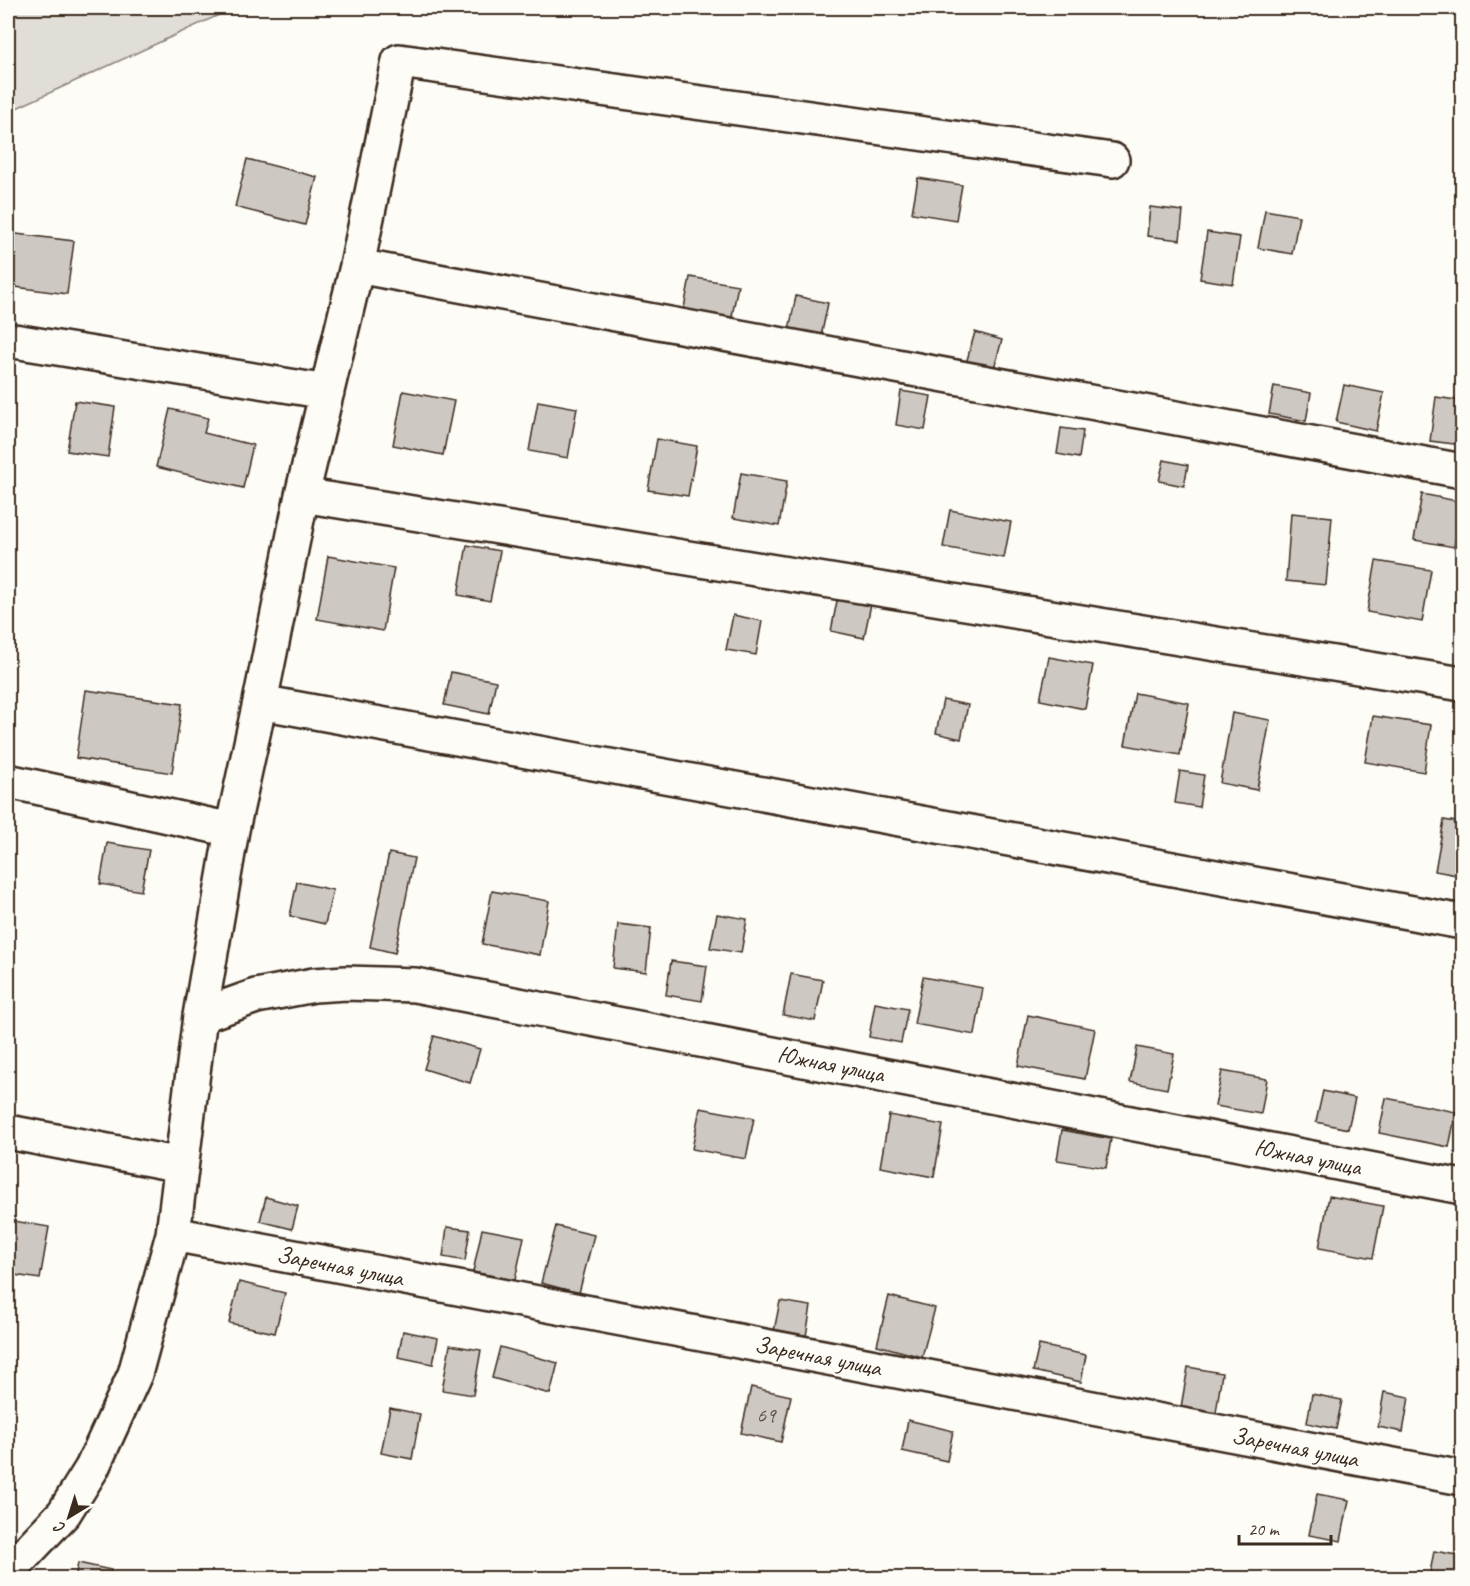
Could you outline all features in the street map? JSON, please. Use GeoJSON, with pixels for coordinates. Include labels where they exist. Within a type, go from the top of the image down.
{"type":"FeatureCollection","features":[{"type":"Feature","properties":{"kind":"street"},"geometry":{"type":"LineString","coordinates":[[8,1572],[64,1513],[92,1468],[135,1374],[173,1234],[200,1016],[232,830],[302,495],[357,266],[399,61],[1112,160]]}},
{"type":"Feature","properties":{"kind":"street"},"geometry":{"type":"LineString","coordinates":[[357,266],[1462,471]]}},
{"type":"Feature","properties":{"kind":"street"},"geometry":{"type":"LineString","coordinates":[[8,340],[327,392]]}},
{"type":"Feature","properties":{"kind":"street"},"geometry":{"type":"LineString","coordinates":[[302,495],[1462,684]]}},
{"type":"Feature","properties":{"kind":"street"},"geometry":{"type":"LineString","coordinates":[[260,702],[1462,922]]}},
{"type":"Feature","properties":{"kind":"street"},"geometry":{"type":"LineString","coordinates":[[8,782],[232,830]]}},
{"type":"Feature","properties":{"kind":"street","name":"Южная улица"},"geometry":{"type":"LineString","coordinates":[[200,1016],[256,996],[314,985],[346,983],[416,985],[1462,1187]]}},
{"type":"Feature","properties":{"kind":"street"},"geometry":{"type":"LineString","coordinates":[[8,1132],[181,1165]]}},
{"type":"Feature","properties":{"kind":"street","name":"Заречная улица"},"geometry":{"type":"LineString","coordinates":[[173,1234],[1462,1479]]}},
{"type":"Feature","properties":{"kind":"shaded area"},"geometry":{"type":"Polygon","coordinates":[[[8,8],[234,8],[8,112],[8,8]]]}},
{"type":"Feature","properties":{"kind":"building"},"geometry":{"type":"Polygon","coordinates":[[[247,159],[317,177],[305,225],[235,207],[247,159]]]}},
{"type":"Feature","properties":{"kind":"building"},"geometry":{"type":"Polygon","coordinates":[[[918,178],[962,185],[956,220],[912,213],[918,178]]]}},
{"type":"Feature","properties":{"kind":"building"},"geometry":{"type":"Polygon","coordinates":[[[1150,207],[1183,211],[1180,240],[1147,236],[1150,207]]]}},
{"type":"Feature","properties":{"kind":"building"},"geometry":{"type":"Polygon","coordinates":[[[1265,210],[1299,216],[1292,254],[1258,248],[1265,210]]]}},
{"type":"Feature","properties":{"kind":"building"},"geometry":{"type":"Polygon","coordinates":[[[1207,232],[1240,237],[1233,284],[1200,279],[1207,232]]]}},
{"type":"Feature","properties":{"kind":"building"},"geometry":{"type":"Polygon","coordinates":[[[8,233],[74,241],[67,294],[8,286],[8,233]]]}},
{"type":"Feature","properties":{"kind":"building"},"geometry":{"type":"Polygon","coordinates":[[[690,277],[738,285],[730,327],[682,318],[690,277]]]}},
{"type":"Feature","properties":{"kind":"building"},"geometry":{"type":"Polygon","coordinates":[[[796,296],[828,303],[821,337],[789,330],[796,296]]]}},
{"type":"Feature","properties":{"kind":"building"},"geometry":{"type":"Polygon","coordinates":[[[975,332],[1002,340],[992,375],[965,367],[975,332]]]}},
{"type":"Feature","properties":{"kind":"building"},"geometry":{"type":"Polygon","coordinates":[[[1344,385],[1384,393],[1376,431],[1336,422],[1344,385]]]}},
{"type":"Feature","properties":{"kind":"building"},"geometry":{"type":"Polygon","coordinates":[[[1274,386],[1311,393],[1306,421],[1269,414],[1274,386]]]}},
{"type":"Feature","properties":{"kind":"building"},"geometry":{"type":"Polygon","coordinates":[[[403,391],[454,401],[443,455],[393,445],[403,391]]]}},
{"type":"Feature","properties":{"kind":"building"},"geometry":{"type":"Polygon","coordinates":[[[901,391],[931,396],[925,430],[896,425],[901,391]]]}},
{"type":"Feature","properties":{"kind":"building"},"geometry":{"type":"Polygon","coordinates":[[[1436,397],[1462,401],[1462,445],[1430,441],[1436,397]]]}},
{"type":"Feature","properties":{"kind":"building"},"geometry":{"type":"Polygon","coordinates":[[[75,401],[115,407],[108,457],[67,451],[75,401]]]}},
{"type":"Feature","properties":{"kind":"building"},"geometry":{"type":"Polygon","coordinates":[[[538,401],[577,408],[568,458],[529,451],[538,401]]]}},
{"type":"Feature","properties":{"kind":"building"},"geometry":{"type":"Polygon","coordinates":[[[170,409],[208,418],[204,433],[253,445],[243,488],[156,467],[170,409]]]}},
{"type":"Feature","properties":{"kind":"building"},"geometry":{"type":"Polygon","coordinates":[[[8,425],[11,425],[8,450],[8,425]]]}},
{"type":"Feature","properties":{"kind":"building"},"geometry":{"type":"Polygon","coordinates":[[[1061,428],[1083,431],[1079,458],[1057,454],[1061,428]]]}},
{"type":"Feature","properties":{"kind":"building"},"geometry":{"type":"Polygon","coordinates":[[[657,439],[697,446],[688,496],[648,490],[657,439]]]}},
{"type":"Feature","properties":{"kind":"building"},"geometry":{"type":"Polygon","coordinates":[[[1164,460],[1188,465],[1184,486],[1159,481],[1164,460]]]}},
{"type":"Feature","properties":{"kind":"building"},"geometry":{"type":"Polygon","coordinates":[[[741,473],[787,481],[779,526],[733,518],[741,473]]]}},
{"type":"Feature","properties":{"kind":"building"},"geometry":{"type":"Polygon","coordinates":[[[1422,494],[1462,502],[1454,547],[1414,540],[1422,494]]]}},
{"type":"Feature","properties":{"kind":"building"},"geometry":{"type":"Polygon","coordinates":[[[950,510],[1011,522],[1004,558],[943,547],[950,510]]]}},
{"type":"Feature","properties":{"kind":"building"},"geometry":{"type":"Polygon","coordinates":[[[1291,513],[1332,517],[1326,585],[1286,581],[1291,513]]]}},
{"type":"Feature","properties":{"kind":"building"},"geometry":{"type":"Polygon","coordinates":[[[467,545],[500,551],[490,601],[458,595],[467,545]]]}},
{"type":"Feature","properties":{"kind":"building"},"geometry":{"type":"Polygon","coordinates":[[[328,556],[394,568],[383,631],[317,619],[328,556]]]}},
{"type":"Feature","properties":{"kind":"building"},"geometry":{"type":"Polygon","coordinates":[[[1376,561],[1431,570],[1422,622],[1367,612],[1376,561]]]}},
{"type":"Feature","properties":{"kind":"building"},"geometry":{"type":"Polygon","coordinates":[[[838,596],[871,604],[864,638],[831,631],[838,596]]]}},
{"type":"Feature","properties":{"kind":"building"},"geometry":{"type":"Polygon","coordinates":[[[733,615],[762,621],[756,655],[726,650],[733,615]]]}},
{"type":"Feature","properties":{"kind":"building"},"geometry":{"type":"Polygon","coordinates":[[[1049,657],[1093,665],[1085,709],[1040,700],[1049,657]]]}},
{"type":"Feature","properties":{"kind":"building"},"geometry":{"type":"Polygon","coordinates":[[[451,672],[496,681],[489,714],[444,705],[451,672]]]}},
{"type":"Feature","properties":{"kind":"building"},"geometry":{"type":"Polygon","coordinates":[[[86,690],[182,704],[172,773],[76,758],[86,690]]]}},
{"type":"Feature","properties":{"kind":"building"},"geometry":{"type":"Polygon","coordinates":[[[1135,693],[1189,703],[1180,755],[1125,745],[1135,693]]]}},
{"type":"Feature","properties":{"kind":"building"},"geometry":{"type":"Polygon","coordinates":[[[943,700],[968,705],[961,739],[936,733],[943,700]]]}},
{"type":"Feature","properties":{"kind":"building"},"geometry":{"type":"Polygon","coordinates":[[[1232,713],[1270,720],[1257,790],[1220,783],[1232,713]]]}},
{"type":"Feature","properties":{"kind":"building"},"geometry":{"type":"Polygon","coordinates":[[[1373,716],[1431,725],[1424,772],[1365,762],[1373,716]]]}},
{"type":"Feature","properties":{"kind":"building"},"geometry":{"type":"Polygon","coordinates":[[[1180,771],[1204,775],[1199,807],[1175,803],[1180,771]]]}},
{"type":"Feature","properties":{"kind":"building"},"geometry":{"type":"Polygon","coordinates":[[[1444,820],[1462,823],[1462,876],[1435,871],[1444,820]]]}},
{"type":"Feature","properties":{"kind":"building"},"geometry":{"type":"Polygon","coordinates":[[[107,843],[149,850],[141,891],[100,884],[107,843]]]}},
{"type":"Feature","properties":{"kind":"building"},"geometry":{"type":"Polygon","coordinates":[[[389,853],[414,858],[395,953],[370,947],[389,853]]]}},
{"type":"Feature","properties":{"kind":"building"},"geometry":{"type":"Polygon","coordinates":[[[297,882],[333,890],[325,924],[290,916],[297,882]]]}},
{"type":"Feature","properties":{"kind":"building"},"geometry":{"type":"Polygon","coordinates":[[[492,891],[549,901],[540,955],[482,944],[492,891]]]}},
{"type":"Feature","properties":{"kind":"building"},"geometry":{"type":"Polygon","coordinates":[[[717,914],[747,919],[741,953],[710,948],[717,914]]]}},
{"type":"Feature","properties":{"kind":"building"},"geometry":{"type":"Polygon","coordinates":[[[618,924],[651,928],[646,972],[613,968],[618,924]]]}},
{"type":"Feature","properties":{"kind":"building"},"geometry":{"type":"Polygon","coordinates":[[[671,961],[707,966],[702,1001],[666,995],[671,961]]]}},
{"type":"Feature","properties":{"kind":"building"},"geometry":{"type":"Polygon","coordinates":[[[791,974],[823,980],[815,1021],[783,1015],[791,974]]]}},
{"type":"Feature","properties":{"kind":"building"},"geometry":{"type":"Polygon","coordinates":[[[923,977],[983,988],[975,1035],[914,1024],[923,977]]]}},
{"type":"Feature","properties":{"kind":"building"},"geometry":{"type":"Polygon","coordinates":[[[875,1003],[908,1009],[901,1043],[869,1037],[875,1003]]]}},
{"type":"Feature","properties":{"kind":"building"},"geometry":{"type":"Polygon","coordinates":[[[1028,1015],[1095,1029],[1085,1079],[1018,1066],[1028,1015]]]}},
{"type":"Feature","properties":{"kind":"building"},"geometry":{"type":"Polygon","coordinates":[[[434,1036],[480,1049],[470,1083],[424,1069],[434,1036]]]}},
{"type":"Feature","properties":{"kind":"building"},"geometry":{"type":"Polygon","coordinates":[[[1137,1047],[1174,1054],[1167,1089],[1130,1082],[1137,1047]]]}},
{"type":"Feature","properties":{"kind":"building"},"geometry":{"type":"Polygon","coordinates":[[[1222,1071],[1267,1079],[1261,1114],[1215,1106],[1222,1071]]]}},
{"type":"Feature","properties":{"kind":"building"},"geometry":{"type":"Polygon","coordinates":[[[1323,1091],[1355,1098],[1348,1129],[1316,1122],[1323,1091]]]}},
{"type":"Feature","properties":{"kind":"building"},"geometry":{"type":"Polygon","coordinates":[[[1386,1098],[1456,1112],[1449,1147],[1379,1133],[1386,1098]]]}},
{"type":"Feature","properties":{"kind":"building"},"geometry":{"type":"Polygon","coordinates":[[[700,1108],[754,1118],[746,1159],[692,1149],[700,1108]]]}},
{"type":"Feature","properties":{"kind":"building"},"geometry":{"type":"Polygon","coordinates":[[[889,1115],[943,1125],[934,1177],[880,1167],[889,1115]]]}},
{"type":"Feature","properties":{"kind":"building"},"geometry":{"type":"Polygon","coordinates":[[[1062,1130],[1111,1139],[1106,1168],[1057,1160],[1062,1130]]]}},
{"type":"Feature","properties":{"kind":"building"},"geometry":{"type":"Polygon","coordinates":[[[1329,1196],[1383,1206],[1373,1258],[1319,1248],[1329,1196]]]}},
{"type":"Feature","properties":{"kind":"building"},"geometry":{"type":"Polygon","coordinates":[[[266,1197],[298,1206],[292,1229],[260,1221],[266,1197]]]}},
{"type":"Feature","properties":{"kind":"building"},"geometry":{"type":"Polygon","coordinates":[[[8,1220],[49,1227],[40,1279],[8,1274],[8,1220]]]}},
{"type":"Feature","properties":{"kind":"building"},"geometry":{"type":"Polygon","coordinates":[[[556,1226],[594,1235],[579,1293],[541,1283],[556,1226]]]}},
{"type":"Feature","properties":{"kind":"building"},"geometry":{"type":"Polygon","coordinates":[[[447,1227],[470,1230],[465,1261],[443,1257],[447,1227]]]}},
{"type":"Feature","properties":{"kind":"building"},"geometry":{"type":"Polygon","coordinates":[[[482,1229],[524,1237],[515,1280],[473,1272],[482,1229]]]}},
{"type":"Feature","properties":{"kind":"building"},"geometry":{"type":"Polygon","coordinates":[[[239,1282],[285,1293],[275,1333],[229,1323],[239,1282]]]}},
{"type":"Feature","properties":{"kind":"building"},"geometry":{"type":"Polygon","coordinates":[[[889,1296],[935,1308],[922,1357],[877,1345],[889,1296]]]}},
{"type":"Feature","properties":{"kind":"building"},"geometry":{"type":"Polygon","coordinates":[[[780,1301],[811,1306],[806,1336],[774,1331],[780,1301]]]}},
{"type":"Feature","properties":{"kind":"building"},"geometry":{"type":"Polygon","coordinates":[[[403,1331],[438,1338],[433,1364],[398,1357],[403,1331]]]}},
{"type":"Feature","properties":{"kind":"building"},"geometry":{"type":"Polygon","coordinates":[[[450,1345],[481,1350],[473,1395],[442,1390],[450,1345]]]}},
{"type":"Feature","properties":{"kind":"building"},"geometry":{"type":"Polygon","coordinates":[[[1039,1345],[1086,1355],[1081,1382],[1033,1371],[1039,1345]]]}},
{"type":"Feature","properties":{"kind":"building"},"geometry":{"type":"Polygon","coordinates":[[[500,1347],[558,1363],[550,1394],[492,1378],[500,1347]]]}},
{"type":"Feature","properties":{"kind":"building"},"geometry":{"type":"Polygon","coordinates":[[[1188,1367],[1222,1373],[1216,1413],[1181,1407],[1188,1367]]]}},
{"type":"Feature","properties":{"kind":"building"},"geometry":{"type":"Polygon","coordinates":[[[751,1387],[791,1396],[781,1442],[741,1433],[751,1387]]]}},
{"type":"Feature","properties":{"kind":"building"},"geometry":{"type":"Polygon","coordinates":[[[1384,1392],[1409,1397],[1403,1432],[1378,1427],[1384,1392]]]}},
{"type":"Feature","properties":{"kind":"building"},"geometry":{"type":"Polygon","coordinates":[[[1312,1394],[1342,1400],[1336,1429],[1307,1423],[1312,1394]]]}},
{"type":"Feature","properties":{"kind":"building"},"geometry":{"type":"Polygon","coordinates":[[[390,1408],[420,1414],[412,1459],[381,1453],[390,1408]]]}},
{"type":"Feature","properties":{"kind":"building"},"geometry":{"type":"Polygon","coordinates":[[[908,1420],[953,1431],[947,1461],[902,1451],[908,1420]]]}},
{"type":"Feature","properties":{"kind":"building"},"geometry":{"type":"Polygon","coordinates":[[[1462,1429],[1462,1454],[1458,1454],[1462,1429]]]}},
{"type":"Feature","properties":{"kind":"building"},"geometry":{"type":"Polygon","coordinates":[[[1317,1494],[1349,1500],[1341,1541],[1309,1535],[1317,1494]]]}},
{"type":"Feature","properties":{"kind":"building"},"geometry":{"type":"Polygon","coordinates":[[[1434,1551],[1462,1556],[1462,1578],[1429,1578],[1434,1551]]]}},
{"type":"Feature","properties":{"kind":"building"},"geometry":{"type":"Polygon","coordinates":[[[78,1563],[111,1570],[109,1578],[75,1578],[78,1563]]]}}]}
